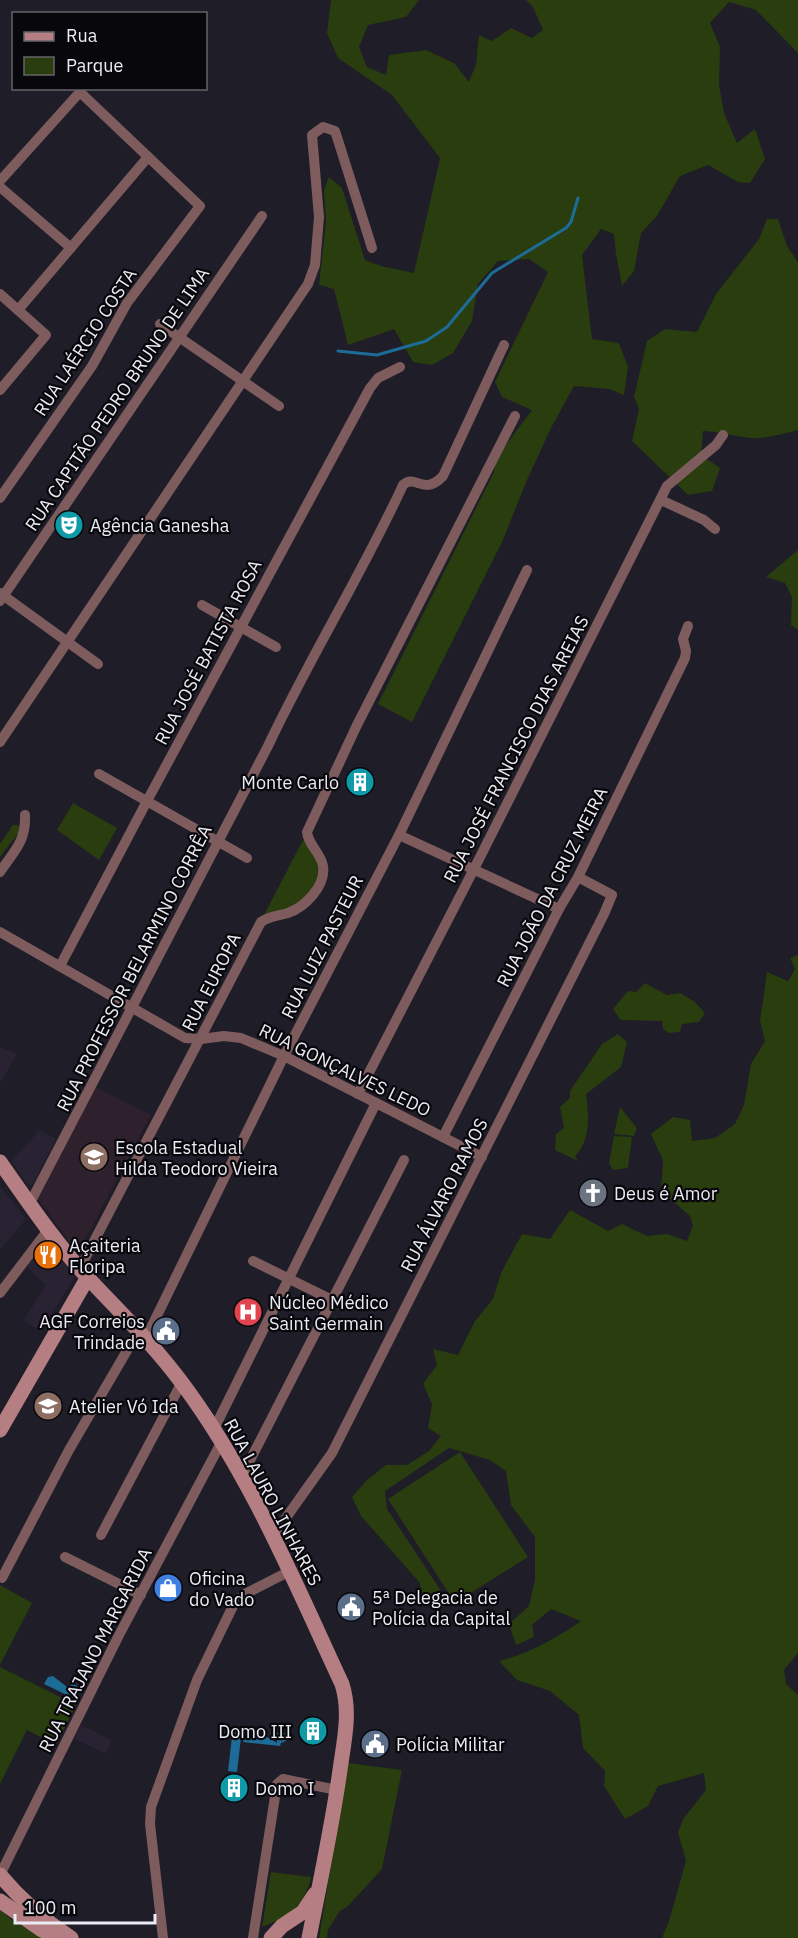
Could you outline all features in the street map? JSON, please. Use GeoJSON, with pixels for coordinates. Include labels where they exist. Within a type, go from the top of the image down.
{"type":"FeatureCollection","features":[{"type":"Feature","properties":{"kind":"main road","name":"RUA LAURO LINHARES"},"geometry":{"type":"LineString","coordinates":[[0,1162],[48,1230],[182,1382],[218,1435],[273,1536],[345,1694],[345,1729],[337,1790],[309,1938]]}},
{"type":"Feature","properties":{"kind":"main road"},"geometry":{"type":"LineString","coordinates":[[0,1430],[84,1273]]}},
{"type":"Feature","properties":{"kind":"main road"},"geometry":{"type":"LineString","coordinates":[[0,1875],[20,1898],[48,1923],[71,1938]]}},
{"type":"Feature","properties":{"kind":"main road","name":"RUA LAURO LINHARES"},"geometry":{"type":"LineString","coordinates":[[274,1934],[303,1912],[320,1887]]}},
{"type":"Feature","properties":{"kind":"main road"},"geometry":{"type":"LineString","coordinates":[[0,1901],[42,1930],[62,1938]]}},
{"type":"Feature","properties":{"kind":"main road"},"geometry":{"type":"LineString","coordinates":[[254,1938],[287,1930],[296,1933],[301,1938]]}},
{"type":"Feature","properties":{"kind":"street"},"geometry":{"type":"LineString","coordinates":[[0,181],[80,92],[148,157],[18,310]]}},
{"type":"Feature","properties":{"kind":"street"},"geometry":{"type":"LineString","coordinates":[[0,742],[312,276],[317,253],[320,217],[312,135],[323,127],[334,131],[337,137],[372,248]]}},
{"type":"Feature","properties":{"kind":"street","name":"RUA LAÉRCIO COSTA"},"geometry":{"type":"LineString","coordinates":[[0,498],[92,366],[127,303],[200,206],[148,157]]}},
{"type":"Feature","properties":{"kind":"street"},"geometry":{"type":"LineString","coordinates":[[0,187],[71,248]]}},
{"type":"Feature","properties":{"kind":"street","name":"RUA CAPITÃO PEDRO BRUNO DE LIMA"},"geometry":{"type":"LineString","coordinates":[[1,597],[262,216]]}},
{"type":"Feature","properties":{"kind":"street"},"geometry":{"type":"LineString","coordinates":[[0,294],[46,335],[0,390]]}},
{"type":"Feature","properties":{"kind":"street"},"geometry":{"type":"LineString","coordinates":[[160,324],[279,406]]}},
{"type":"Feature","properties":{"kind":"street","name":"RUA PROFESSOR BELARMINO CORRÊA"},"geometry":{"type":"LineString","coordinates":[[29,1205],[294,692],[387,520],[403,485],[406,481],[424,486],[435,484],[443,476],[504,345]]}},
{"type":"Feature","properties":{"kind":"street","name":"RUA JOSÉ BATISTA ROSA"},"geometry":{"type":"LineString","coordinates":[[60,966],[370,388],[378,378],[400,367]]}},
{"type":"Feature","properties":{"kind":"street","name":"RUA EUROPA"},"geometry":{"type":"LineString","coordinates":[[84,1273],[261,922],[298,909],[320,884],[323,864],[307,832],[353,735],[515,416]]}},
{"type":"Feature","properties":{"kind":"street","name":"RUA JOSÉ FRANCISCO DIAS AREIAS"},"geometry":{"type":"LineString","coordinates":[[358,1094],[661,500],[671,482],[716,445],[723,435]]}},
{"type":"Feature","properties":{"kind":"street"},"geometry":{"type":"LineString","coordinates":[[661,500],[704,520],[715,529]]}},
{"type":"Feature","properties":{"kind":"street","name":"RUA LUIZ PASTEUR"},"geometry":{"type":"LineString","coordinates":[[2,1578],[69,1450],[142,1334],[399,835],[527,570]]}},
{"type":"Feature","properties":{"kind":"street"},"geometry":{"type":"LineString","coordinates":[[1,597],[98,664]]}},
{"type":"Feature","properties":{"kind":"street"},"geometry":{"type":"LineString","coordinates":[[202,605],[276,647]]}},
{"type":"Feature","properties":{"kind":"street","name":"RUA JOÃO DA CRUZ MEIRA"},"geometry":{"type":"LineString","coordinates":[[443,1137],[559,909],[578,877],[684,662],[686,651],[683,639],[688,626]]}},
{"type":"Feature","properties":{"kind":"street"},"geometry":{"type":"LineString","coordinates":[[99,774],[247,858]]}},
{"type":"Feature","properties":{"kind":"street"},"geometry":{"type":"LineString","coordinates":[[0,872],[22,839],[25,830],[25,815]]}},
{"type":"Feature","properties":{"kind":"street"},"geometry":{"type":"LineString","coordinates":[[399,835],[559,909]]}},
{"type":"Feature","properties":{"kind":"street","name":"RUA ÁLVARO RAMOS"},"geometry":{"type":"LineString","coordinates":[[273,1536],[332,1453],[612,895],[578,877]]}},
{"type":"Feature","properties":{"kind":"street","name":"RUA GONÇALVES LEDO"},"geometry":{"type":"LineString","coordinates":[[0,932],[185,1038],[201,1039],[224,1036],[241,1038],[284,1056],[482,1157]]}},
{"type":"Feature","properties":{"kind":"street"},"geometry":{"type":"LineString","coordinates":[[218,1435],[289,1279],[376,1103]]}},
{"type":"Feature","properties":{"kind":"street"},"geometry":{"type":"LineString","coordinates":[[242,1476],[404,1160]]}},
{"type":"Feature","properties":{"kind":"street"},"geometry":{"type":"LineString","coordinates":[[0,1293],[48,1230]]}},
{"type":"Feature","properties":{"kind":"street"},"geometry":{"type":"LineString","coordinates":[[254,1261],[332,1300]]}},
{"type":"Feature","properties":{"kind":"street"},"geometry":{"type":"LineString","coordinates":[[101,1535],[182,1382]]}},
{"type":"Feature","properties":{"kind":"street","name":"RUA TRAJANO MARGARIDA"},"geometry":{"type":"LineString","coordinates":[[0,1875],[141,1595],[218,1435]]}},
{"type":"Feature","properties":{"kind":"street"},"geometry":{"type":"LineString","coordinates":[[65,1557],[141,1595]]}},
{"type":"Feature","properties":{"kind":"street"},"geometry":{"type":"LineString","coordinates":[[163,1938],[150,1824],[151,1807],[197,1680],[232,1606],[243,1595],[290,1571]]}},
{"type":"Feature","properties":{"kind":"street"},"geometry":{"type":"LineString","coordinates":[[254,1938],[278,1784],[283,1779],[337,1790]]}},
{"type":"Feature","properties":{"kind":"shaded area"},"geometry":{"type":"Polygon","coordinates":[[[0,1047],[17,1054],[0,1083],[0,1047]]]}},
{"type":"Feature","properties":{"kind":"shaded area","name":"Escola Estadual Hilda Teodoro Vieira"},"geometry":{"type":"Polygon","coordinates":[[[95,1087],[151,1115],[78,1253],[38,1199],[95,1087]]]}},
{"type":"Feature","properties":{"kind":"shaded area"},"geometry":{"type":"Polygon","coordinates":[[[40,1130],[56,1139],[33,1184],[28,1185],[11,1161],[40,1130]]]}},
{"type":"Feature","properties":{"kind":"shaded area"},"geometry":{"type":"Polygon","coordinates":[[[0,1186],[26,1219],[0,1250],[0,1186]]]}},
{"type":"Feature","properties":{"kind":"shaded area"},"geometry":{"type":"Polygon","coordinates":[[[46,1240],[75,1276],[41,1332],[24,1320],[46,1285],[26,1266],[46,1240]]]}},
{"type":"Feature","properties":{"kind":"shaded area"},"geometry":{"type":"Polygon","coordinates":[[[81,1725],[112,1740],[106,1754],[75,1739],[81,1725]]]}},
{"type":"Feature","properties":{"kind":"green space"},"geometry":{"type":"Polygon","coordinates":[[[331,0],[419,0],[406,17],[368,25],[359,47],[367,67],[386,75],[389,55],[426,50],[454,63],[469,82],[476,64],[479,35],[492,41],[511,28],[532,38],[543,30],[533,7],[526,0],[798,0],[798,53],[756,10],[729,2],[710,23],[720,47],[719,85],[724,113],[737,143],[755,129],[765,159],[750,183],[738,182],[708,165],[680,176],[657,216],[641,233],[634,271],[622,286],[614,234],[601,229],[582,255],[592,339],[619,343],[628,367],[624,395],[609,389],[574,386],[527,480],[502,542],[412,722],[378,704],[494,472],[496,458],[532,410],[502,397],[495,382],[548,272],[529,259],[498,261],[478,284],[472,321],[453,353],[432,365],[413,362],[394,329],[348,345],[334,289],[319,285],[326,222],[324,190],[329,177],[342,188],[365,260],[414,273],[440,158],[392,95],[338,58],[327,33],[331,0]]]}},
{"type":"Feature","properties":{"kind":"green space"},"geometry":{"type":"Polygon","coordinates":[[[767,219],[778,219],[787,246],[798,262],[798,430],[757,438],[703,431],[701,455],[720,468],[712,491],[688,495],[632,441],[639,409],[634,397],[647,341],[665,329],[697,332],[716,294],[759,239],[767,219]]]}},
{"type":"Feature","properties":{"kind":"green space"},"geometry":{"type":"Polygon","coordinates":[[[798,550],[798,630],[791,625],[792,597],[785,583],[766,577],[798,550]]]}},
{"type":"Feature","properties":{"kind":"green space"},"geometry":{"type":"Polygon","coordinates":[[[73,803],[117,828],[99,860],[57,830],[73,803]]]}},
{"type":"Feature","properties":{"kind":"green space"},"geometry":{"type":"Polygon","coordinates":[[[13,825],[18,825],[21,830],[0,857],[0,844],[13,825]]]}},
{"type":"Feature","properties":{"kind":"green space"},"geometry":{"type":"Polygon","coordinates":[[[303,840],[315,855],[318,863],[314,887],[296,905],[264,915],[303,840]]]}},
{"type":"Feature","properties":{"kind":"green space"},"geometry":{"type":"Polygon","coordinates":[[[798,955],[798,1653],[784,1670],[786,1684],[798,1695],[798,1938],[662,1938],[686,1861],[678,1832],[684,1818],[706,1790],[704,1773],[658,1786],[648,1806],[625,1819],[604,1786],[605,1771],[583,1748],[579,1715],[550,1691],[517,1680],[499,1661],[542,1645],[581,1621],[551,1609],[532,1625],[534,1637],[516,1645],[509,1624],[529,1606],[535,1579],[535,1537],[511,1505],[506,1471],[490,1460],[449,1448],[385,1491],[387,1509],[445,1597],[443,1607],[423,1605],[420,1583],[361,1516],[352,1497],[366,1481],[386,1465],[407,1465],[429,1451],[441,1436],[428,1428],[432,1404],[423,1384],[437,1365],[433,1349],[458,1355],[475,1321],[493,1299],[501,1273],[522,1234],[550,1239],[570,1210],[608,1231],[622,1224],[647,1236],[667,1234],[687,1241],[693,1226],[690,1216],[661,1191],[663,1160],[651,1134],[673,1117],[690,1120],[692,1141],[715,1138],[735,1124],[744,1105],[751,1064],[765,1041],[760,1021],[767,972],[788,981],[795,969],[790,958],[798,955]]]}},
{"type":"Feature","properties":{"kind":"green space"},"geometry":{"type":"Polygon","coordinates":[[[645,983],[667,995],[680,993],[695,1002],[705,1013],[699,1022],[682,1024],[680,1032],[669,1033],[663,1029],[662,1021],[621,1020],[613,1009],[628,991],[636,992],[645,983]]]}},
{"type":"Feature","properties":{"kind":"green space"},"geometry":{"type":"Polygon","coordinates":[[[618,1034],[627,1042],[621,1067],[586,1094],[588,1127],[584,1143],[575,1156],[578,1161],[555,1150],[556,1134],[564,1128],[560,1107],[570,1098],[570,1091],[602,1044],[618,1034]]]}},
{"type":"Feature","properties":{"kind":"green space"},"geometry":{"type":"Polygon","coordinates":[[[620,1107],[637,1128],[634,1136],[614,1134],[620,1107]]]}},
{"type":"Feature","properties":{"kind":"green space"},"geometry":{"type":"Polygon","coordinates":[[[614,1136],[632,1137],[628,1168],[613,1170],[609,1163],[614,1136]]]}},
{"type":"Feature","properties":{"kind":"green space"},"geometry":{"type":"Polygon","coordinates":[[[460,1452],[528,1557],[455,1603],[388,1499],[460,1452]]]}},
{"type":"Feature","properties":{"kind":"green space"},"geometry":{"type":"Polygon","coordinates":[[[0,1585],[32,1603],[0,1665],[0,1585]]]}},
{"type":"Feature","properties":{"kind":"green space"},"geometry":{"type":"Polygon","coordinates":[[[0,1667],[76,1705],[56,1745],[27,1730],[0,1784],[0,1667]]]}},
{"type":"Feature","properties":{"kind":"green space"},"geometry":{"type":"Polygon","coordinates":[[[348,1763],[402,1770],[382,1869],[348,1906],[339,1912],[328,1930],[327,1938],[319,1938],[348,1763]]]}},
{"type":"Feature","properties":{"kind":"green space"},"geometry":{"type":"Polygon","coordinates":[[[271,1872],[311,1877],[300,1903],[280,1919],[262,1927],[271,1872]]]}},
{"type":"Feature","properties":{"kind":"green space"},"geometry":{"type":"Polygon","coordinates":[[[0,1910],[13,1921],[46,1938],[0,1938],[0,1910]]]}},
{"type":"Feature","properties":{"kind":"water"},"geometry":{"type":"Polygon","coordinates":[[[53,1676],[67,1687],[73,1684],[78,1686],[79,1692],[75,1699],[44,1684],[48,1677],[53,1676]]]}},
{"type":"Feature","properties":{"kind":"water"},"geometry":{"type":"Polygon","coordinates":[[[233,1728],[242,1729],[237,1772],[228,1771],[233,1728]]]}},
{"type":"Feature","properties":{"kind":"water"},"geometry":{"type":"Polygon","coordinates":[[[283,1731],[287,1737],[280,1746],[243,1742],[244,1737],[257,1736],[269,1738],[277,1743],[276,1733],[283,1731]]]}},
{"type":"Feature","properties":{"kind":"waterway"},"geometry":{"type":"LineString","coordinates":[[338,351],[377,355],[426,341],[447,327],[492,273],[566,228],[571,222],[578,198]]}},
{"type":"Feature","properties":{"kind":"place","name":"Agência Ganesha"},"geometry":{"type":"Point","coordinates":[69,525]}},
{"type":"Feature","properties":{"kind":"place","name":"Monte Carlo"},"geometry":{"type":"Point","coordinates":[360,782]}},
{"type":"Feature","properties":{"kind":"place","name":"Escola Estadual Hilda Teodoro Vieira"},"geometry":{"type":"Point","coordinates":[94,1157]}},
{"type":"Feature","properties":{"kind":"place","name":"Deus é Amor"},"geometry":{"type":"Point","coordinates":[593,1193]}},
{"type":"Feature","properties":{"kind":"place","name":"Açaiteria Floripa"},"geometry":{"type":"Point","coordinates":[48,1255]}},
{"type":"Feature","properties":{"kind":"place","name":"Núcleo Médico Saint Germain"},"geometry":{"type":"Point","coordinates":[248,1312]}},
{"type":"Feature","properties":{"kind":"place","name":"AGF Correios Trindade"},"geometry":{"type":"Point","coordinates":[166,1331]}},
{"type":"Feature","properties":{"kind":"place","name":"Atelier Vó Ida"},"geometry":{"type":"Point","coordinates":[48,1406]}},
{"type":"Feature","properties":{"kind":"place","name":"Oficina do Vado"},"geometry":{"type":"Point","coordinates":[168,1588]}},
{"type":"Feature","properties":{"kind":"place","name":"5ª Delegacia de Polícia da Capital"},"geometry":{"type":"Point","coordinates":[351,1607]}},
{"type":"Feature","properties":{"kind":"place","name":"Domo III"},"geometry":{"type":"Point","coordinates":[313,1731]}},
{"type":"Feature","properties":{"kind":"place","name":"Polícia Militar"},"geometry":{"type":"Point","coordinates":[375,1744]}},
{"type":"Feature","properties":{"kind":"place","name":"Domo I"},"geometry":{"type":"Point","coordinates":[234,1788]}}]}
